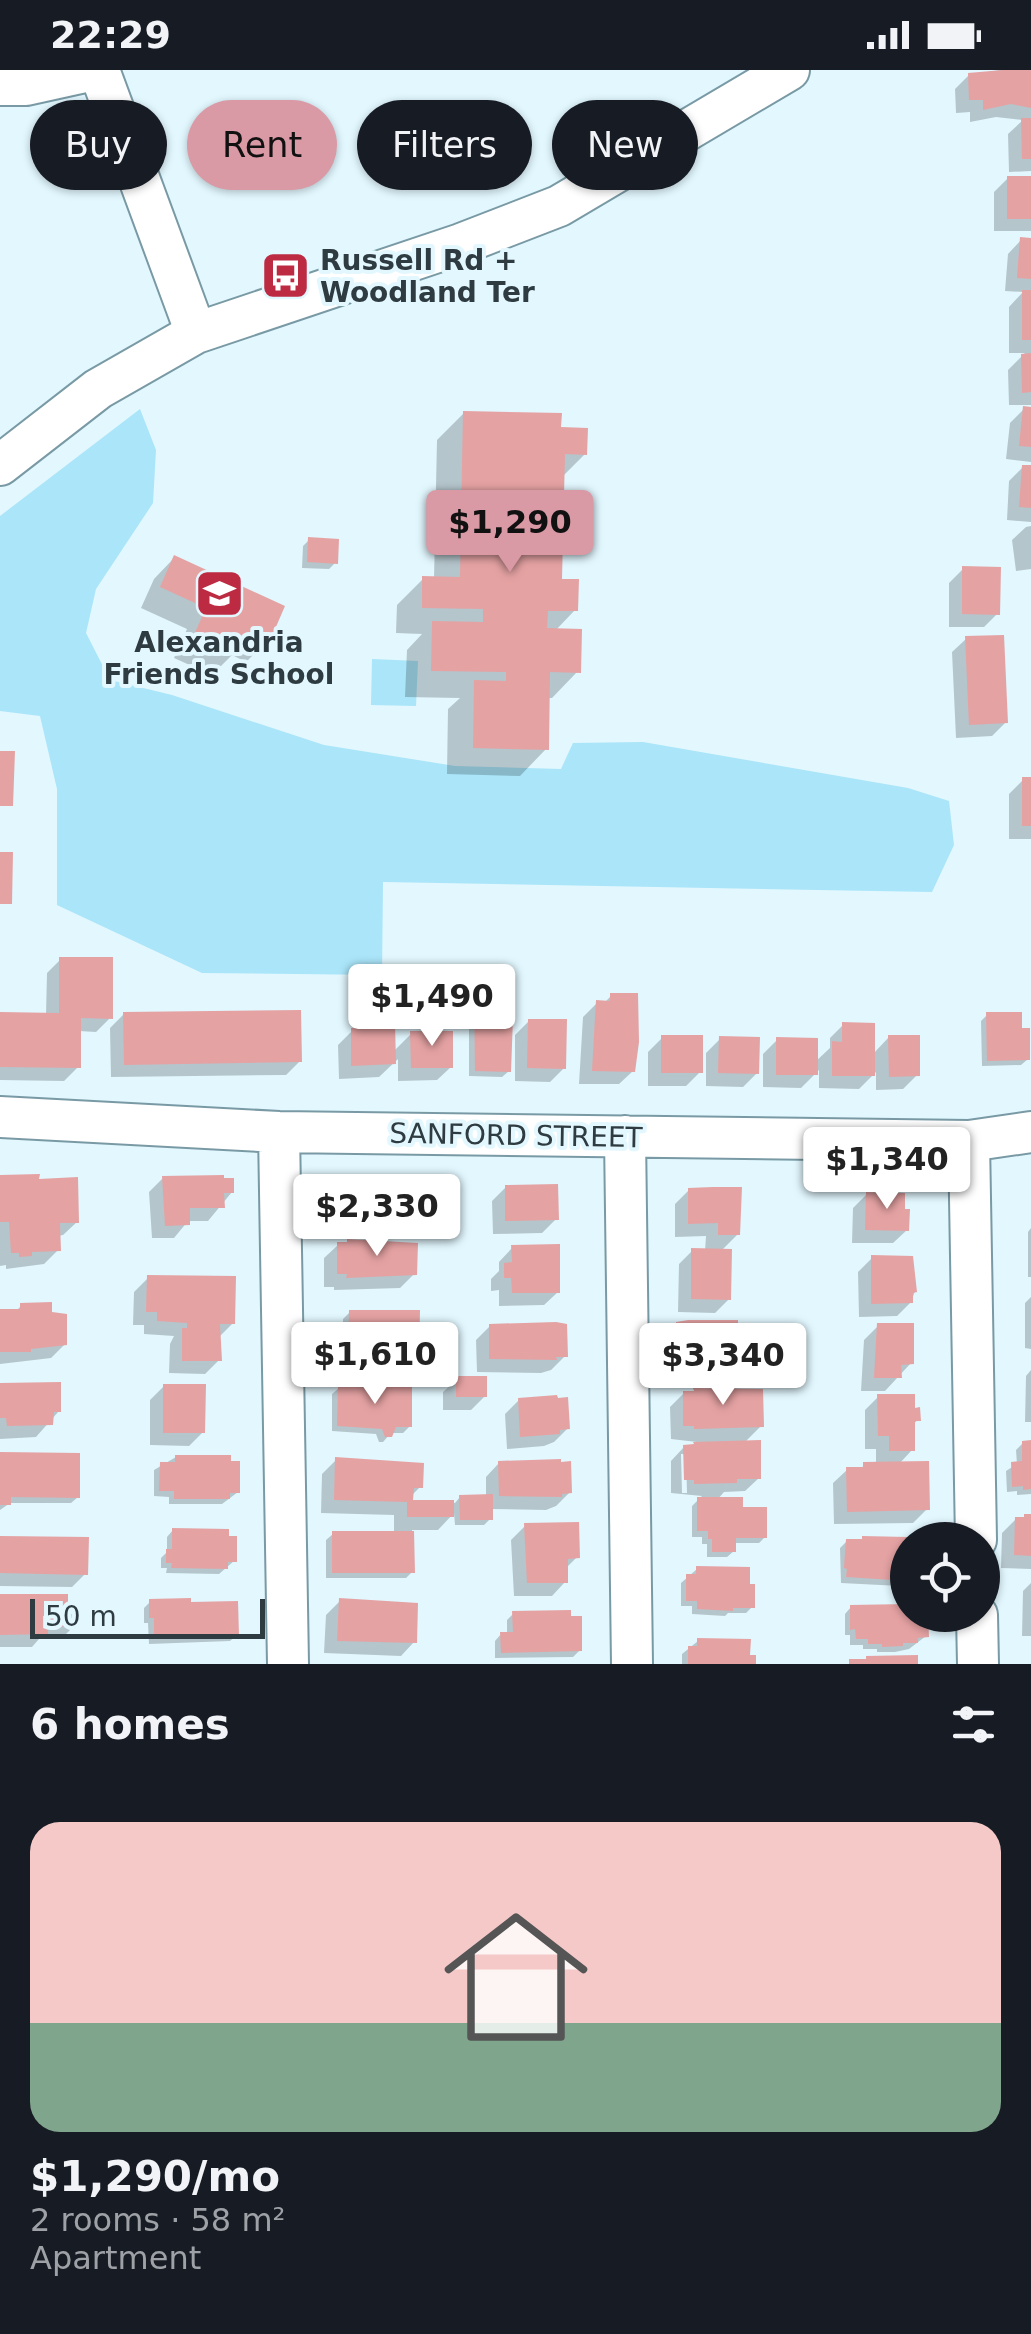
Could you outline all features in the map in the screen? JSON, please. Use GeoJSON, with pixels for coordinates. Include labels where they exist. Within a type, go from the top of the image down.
{"type":"FeatureCollection","features":[{"type":"Feature","properties":{"kind":"street"},"geometry":{"type":"LineString","coordinates":[[0,85],[26,85],[97,70],[196,333]]}},
{"type":"Feature","properties":{"kind":"street"},"geometry":{"type":"LineString","coordinates":[[0,464],[98,390],[196,333],[461,244],[559,206],[789,70]]}},
{"type":"Feature","properties":{"kind":"street","name":"SANFORD STREET"},"geometry":{"type":"LineString","coordinates":[[0,1118],[279,1132],[969,1141],[1031,1132]]}},
{"type":"Feature","properties":{"kind":"street"},"geometry":{"type":"LineString","coordinates":[[279,1132],[288,1664]]}},
{"type":"Feature","properties":{"kind":"street"},"geometry":{"type":"LineString","coordinates":[[625,1136],[632,1664]]}},
{"type":"Feature","properties":{"kind":"street"},"geometry":{"type":"LineString","coordinates":[[969,1141],[976,1522]]}},
{"type":"Feature","properties":{"kind":"street"},"geometry":{"type":"LineString","coordinates":[[977,1632],[978,1664]]}},
{"type":"Feature","properties":{"kind":"shaded area"},"geometry":{"type":"Polygon","coordinates":[[[140,409],[156,450],[153,503],[96,589],[86,633],[110,680],[172,695],[324,745],[455,766],[561,769],[573,743],[643,742],[908,788],[949,801],[954,845],[932,892],[383,882],[382,975],[202,973],[57,905],[57,789],[40,716],[0,711],[0,516],[140,409]]]}},
{"type":"Feature","properties":{"kind":"shaded area"},"geometry":{"type":"Polygon","coordinates":[[[372,659],[418,661],[416,706],[371,705],[372,659]]]}},
{"type":"Feature","properties":{"kind":"building"},"geometry":{"type":"Polygon","coordinates":[[[1031,70],[1031,108],[1011,104],[983,110],[983,100],[969,100],[968,73],[1031,70]]]}},
{"type":"Feature","properties":{"kind":"building"},"geometry":{"type":"Polygon","coordinates":[[[1021,118],[1031,118],[1031,159],[1022,159],[1021,118]]]}},
{"type":"Feature","properties":{"kind":"building"},"geometry":{"type":"Polygon","coordinates":[[[1007,176],[1031,176],[1031,219],[1007,219],[1007,176]]]}},
{"type":"Feature","properties":{"kind":"building"},"geometry":{"type":"Polygon","coordinates":[[[1020,237],[1031,238],[1031,279],[1017,278],[1020,237]]]}},
{"type":"Feature","properties":{"kind":"building"},"geometry":{"type":"Polygon","coordinates":[[[1022,290],[1031,290],[1031,340],[1022,340],[1022,290]]]}},
{"type":"Feature","properties":{"kind":"building"},"geometry":{"type":"Polygon","coordinates":[[[1031,353],[1031,392],[1022,393],[1021,354],[1031,353]]]}},
{"type":"Feature","properties":{"kind":"building"},"geometry":{"type":"Polygon","coordinates":[[[1023,406],[1031,407],[1031,447],[1019,446],[1023,406]]]}},
{"type":"Feature","properties":{"kind":"building"},"geometry":{"type":"Polygon","coordinates":[[[463,411],[562,413],[561,427],[588,428],[587,455],[565,454],[562,579],[579,579],[578,611],[548,611],[547,628],[582,629],[581,673],[550,672],[549,750],[473,748],[474,680],[506,681],[506,672],[431,671],[432,621],[483,622],[483,609],[422,608],[422,576],[460,577],[463,411]]]}},
{"type":"Feature","properties":{"kind":"building"},"geometry":{"type":"Polygon","coordinates":[[[1022,465],[1031,465],[1031,508],[1019,507],[1022,465]]]}},
{"type":"Feature","properties":{"kind":"building"},"geometry":{"type":"Polygon","coordinates":[[[308,537],[339,539],[338,564],[307,562],[308,537]]]}},
{"type":"Feature","properties":{"kind":"building"},"geometry":{"type":"Polygon","coordinates":[[[174,555],[285,606],[269,643],[246,632],[235,656],[193,637],[206,608],[160,587],[174,555]]]}},
{"type":"Feature","properties":{"kind":"building"},"geometry":{"type":"Polygon","coordinates":[[[962,566],[1001,567],[1000,615],[962,614],[962,566]]]}},
{"type":"Feature","properties":{"kind":"building"},"geometry":{"type":"Polygon","coordinates":[[[1004,635],[1008,723],[969,725],[965,636],[1004,635]]]}},
{"type":"Feature","properties":{"kind":"building"},"geometry":{"type":"Polygon","coordinates":[[[0,751],[15,751],[13,806],[0,806],[0,751]]]}},
{"type":"Feature","properties":{"kind":"building"},"geometry":{"type":"Polygon","coordinates":[[[1022,777],[1031,777],[1031,826],[1022,826],[1022,777]]]}},
{"type":"Feature","properties":{"kind":"building"},"geometry":{"type":"Polygon","coordinates":[[[0,852],[13,852],[12,904],[0,904],[0,852]]]}},
{"type":"Feature","properties":{"kind":"building"},"geometry":{"type":"Polygon","coordinates":[[[59,957],[113,957],[113,1019],[81,1018],[81,1068],[0,1067],[0,1012],[59,1013],[59,957]]]}},
{"type":"Feature","properties":{"kind":"building"},"geometry":{"type":"Polygon","coordinates":[[[474,991],[514,991],[511,1072],[475,1071],[474,991]]]}},
{"type":"Feature","properties":{"kind":"building"},"geometry":{"type":"Polygon","coordinates":[[[610,993],[638,993],[635,1072],[592,1071],[596,1000],[610,1001],[610,993]]]}},
{"type":"Feature","properties":{"kind":"building"},"geometry":{"type":"Polygon","coordinates":[[[301,1010],[302,1062],[124,1065],[123,1012],[301,1010]]]}},
{"type":"Feature","properties":{"kind":"building"},"geometry":{"type":"Polygon","coordinates":[[[986,1012],[1022,1012],[1022,1028],[1030,1028],[1030,1060],[987,1061],[986,1012]]]}},
{"type":"Feature","properties":{"kind":"building"},"geometry":{"type":"Polygon","coordinates":[[[528,1019],[567,1019],[566,1069],[527,1068],[528,1019]]]}},
{"type":"Feature","properties":{"kind":"building"},"geometry":{"type":"Polygon","coordinates":[[[842,1022],[875,1023],[875,1076],[832,1076],[832,1041],[842,1042],[842,1022]]]}},
{"type":"Feature","properties":{"kind":"building"},"geometry":{"type":"Polygon","coordinates":[[[379,1023],[395,1023],[396,1064],[351,1066],[351,1028],[379,1028],[379,1023]]]}},
{"type":"Feature","properties":{"kind":"building"},"geometry":{"type":"Polygon","coordinates":[[[410,1031],[453,1031],[453,1068],[411,1068],[410,1031]]]}},
{"type":"Feature","properties":{"kind":"building"},"geometry":{"type":"Polygon","coordinates":[[[661,1035],[703,1035],[703,1073],[661,1073],[661,1035]]]}},
{"type":"Feature","properties":{"kind":"building"},"geometry":{"type":"Polygon","coordinates":[[[888,1035],[920,1035],[920,1076],[889,1077],[888,1035]]]}},
{"type":"Feature","properties":{"kind":"building"},"geometry":{"type":"Polygon","coordinates":[[[719,1036],[760,1037],[759,1074],[718,1073],[719,1036]]]}},
{"type":"Feature","properties":{"kind":"building"},"geometry":{"type":"Polygon","coordinates":[[[776,1037],[818,1038],[818,1075],[776,1075],[776,1037]]]}},
{"type":"Feature","properties":{"kind":"building"},"geometry":{"type":"Polygon","coordinates":[[[40,1174],[39,1179],[78,1177],[79,1223],[60,1223],[61,1251],[32,1252],[32,1256],[19,1257],[19,1253],[11,1253],[9,1222],[0,1222],[0,1175],[40,1174]]]}},
{"type":"Feature","properties":{"kind":"building"},"geometry":{"type":"Polygon","coordinates":[[[162,1176],[234,1178],[234,1193],[224,1193],[225,1208],[190,1208],[190,1225],[165,1226],[162,1176]]]}},
{"type":"Feature","properties":{"kind":"building"},"geometry":{"type":"Polygon","coordinates":[[[339,1177],[401,1178],[400,1190],[408,1190],[408,1208],[400,1208],[400,1221],[338,1220],[339,1177]]]}},
{"type":"Feature","properties":{"kind":"building"},"geometry":{"type":"Polygon","coordinates":[[[558,1184],[559,1220],[505,1221],[505,1185],[558,1184]]]}},
{"type":"Feature","properties":{"kind":"building"},"geometry":{"type":"Polygon","coordinates":[[[742,1187],[740,1235],[718,1235],[718,1223],[688,1224],[688,1188],[742,1187]]]}},
{"type":"Feature","properties":{"kind":"building"},"geometry":{"type":"Polygon","coordinates":[[[866,1192],[905,1193],[905,1209],[910,1209],[909,1231],[865,1230],[866,1192]]]}},
{"type":"Feature","properties":{"kind":"building"},"geometry":{"type":"Polygon","coordinates":[[[347,1239],[418,1243],[417,1275],[346,1278],[347,1274],[337,1274],[337,1242],[347,1239]]]}},
{"type":"Feature","properties":{"kind":"building"},"geometry":{"type":"Polygon","coordinates":[[[560,1244],[560,1293],[512,1293],[511,1278],[504,1278],[504,1263],[512,1262],[511,1245],[560,1244]]]}},
{"type":"Feature","properties":{"kind":"building"},"geometry":{"type":"Polygon","coordinates":[[[691,1248],[732,1249],[731,1300],[691,1299],[691,1248]]]}},
{"type":"Feature","properties":{"kind":"building"},"geometry":{"type":"Polygon","coordinates":[[[871,1255],[913,1256],[917,1292],[913,1293],[913,1303],[871,1304],[871,1255]]]}},
{"type":"Feature","properties":{"kind":"building"},"geometry":{"type":"Polygon","coordinates":[[[147,1275],[236,1276],[235,1324],[220,1324],[222,1361],[182,1361],[182,1328],[187,1328],[187,1323],[157,1321],[157,1312],[146,1312],[147,1275]]]}},
{"type":"Feature","properties":{"kind":"building"},"geometry":{"type":"Polygon","coordinates":[[[52,1302],[52,1312],[67,1314],[67,1345],[31,1352],[0,1352],[0,1309],[20,1309],[20,1303],[52,1302]]]}},
{"type":"Feature","properties":{"kind":"building"},"geometry":{"type":"Polygon","coordinates":[[[349,1310],[420,1310],[419,1362],[348,1362],[349,1310]]]}},
{"type":"Feature","properties":{"kind":"building"},"geometry":{"type":"Polygon","coordinates":[[[738,1320],[738,1336],[770,1335],[771,1355],[741,1356],[742,1371],[708,1372],[708,1358],[677,1359],[676,1322],[738,1320]]]}},
{"type":"Feature","properties":{"kind":"building"},"geometry":{"type":"Polygon","coordinates":[[[877,1323],[914,1323],[914,1364],[901,1365],[902,1378],[874,1378],[877,1323]]]}},
{"type":"Feature","properties":{"kind":"building"},"geometry":{"type":"Polygon","coordinates":[[[489,1324],[567,1324],[568,1357],[489,1359],[489,1324]]]}},
{"type":"Feature","properties":{"kind":"building"},"geometry":{"type":"Polygon","coordinates":[[[456,1376],[487,1376],[487,1397],[456,1397],[456,1376]]]}},
{"type":"Feature","properties":{"kind":"building"},"geometry":{"type":"Polygon","coordinates":[[[61,1382],[61,1412],[54,1412],[53,1425],[7,1426],[6,1418],[0,1418],[0,1383],[61,1382]]]}},
{"type":"Feature","properties":{"kind":"building"},"geometry":{"type":"Polygon","coordinates":[[[163,1384],[206,1384],[205,1433],[163,1433],[163,1384]]]}},
{"type":"Feature","properties":{"kind":"building"},"geometry":{"type":"Polygon","coordinates":[[[338,1385],[412,1385],[412,1427],[396,1427],[392,1437],[385,1437],[382,1429],[337,1426],[338,1385]]]}},
{"type":"Feature","properties":{"kind":"building"},"geometry":{"type":"Polygon","coordinates":[[[693,1388],[763,1389],[764,1427],[683,1426],[683,1391],[694,1391],[693,1388]]]}},
{"type":"Feature","properties":{"kind":"building"},"geometry":{"type":"Polygon","coordinates":[[[877,1394],[915,1394],[915,1408],[920,1407],[921,1421],[915,1421],[915,1451],[889,1451],[889,1436],[878,1436],[877,1394]]]}},
{"type":"Feature","properties":{"kind":"building"},"geometry":{"type":"Polygon","coordinates":[[[568,1397],[570,1429],[560,1430],[560,1434],[520,1437],[518,1398],[568,1397]]]}},
{"type":"Feature","properties":{"kind":"building"},"geometry":{"type":"Polygon","coordinates":[[[761,1440],[761,1479],[694,1484],[694,1480],[684,1480],[683,1445],[761,1440]]]}},
{"type":"Feature","properties":{"kind":"building"},"geometry":{"type":"Polygon","coordinates":[[[1031,1440],[1031,1489],[1012,1487],[1011,1462],[1022,1461],[1022,1441],[1031,1440]]]}},
{"type":"Feature","properties":{"kind":"building"},"geometry":{"type":"Polygon","coordinates":[[[0,1452],[80,1453],[80,1498],[11,1497],[11,1505],[0,1505],[0,1452]]]}},
{"type":"Feature","properties":{"kind":"building"},"geometry":{"type":"Polygon","coordinates":[[[175,1455],[231,1455],[231,1461],[240,1461],[240,1493],[230,1493],[230,1499],[174,1499],[174,1491],[159,1491],[160,1462],[175,1462],[175,1455]]]}},
{"type":"Feature","properties":{"kind":"building"},"geometry":{"type":"Polygon","coordinates":[[[335,1457],[424,1463],[423,1488],[414,1488],[413,1500],[454,1500],[454,1517],[407,1517],[407,1502],[334,1500],[335,1457]]]}},
{"type":"Feature","properties":{"kind":"building"},"geometry":{"type":"Polygon","coordinates":[[[498,1461],[571,1461],[572,1493],[562,1497],[499,1496],[498,1461]]]}},
{"type":"Feature","properties":{"kind":"building"},"geometry":{"type":"Polygon","coordinates":[[[929,1461],[930,1510],[847,1512],[846,1467],[863,1467],[863,1462],[929,1461]]]}},
{"type":"Feature","properties":{"kind":"building"},"geometry":{"type":"Polygon","coordinates":[[[493,1494],[493,1520],[460,1520],[459,1495],[493,1494]]]}},
{"type":"Feature","properties":{"kind":"building"},"geometry":{"type":"Polygon","coordinates":[[[697,1497],[743,1497],[743,1507],[767,1507],[767,1538],[736,1538],[736,1552],[712,1552],[708,1531],[697,1531],[697,1497]]]}},
{"type":"Feature","properties":{"kind":"building"},"geometry":{"type":"Polygon","coordinates":[[[1031,1514],[1031,1556],[1014,1555],[1015,1517],[1031,1514]]]}},
{"type":"Feature","properties":{"kind":"building"},"geometry":{"type":"Polygon","coordinates":[[[579,1522],[580,1558],[568,1559],[568,1583],[527,1583],[524,1523],[579,1522]]]}},
{"type":"Feature","properties":{"kind":"building"},"geometry":{"type":"Polygon","coordinates":[[[172,1528],[229,1529],[229,1536],[237,1536],[237,1562],[228,1562],[228,1569],[171,1568],[172,1563],[166,1563],[166,1549],[172,1549],[172,1528]]]}},
{"type":"Feature","properties":{"kind":"building"},"geometry":{"type":"Polygon","coordinates":[[[332,1531],[414,1531],[415,1573],[332,1573],[332,1531]]]}},
{"type":"Feature","properties":{"kind":"building"},"geometry":{"type":"Polygon","coordinates":[[[0,1536],[89,1537],[88,1575],[0,1573],[0,1536]]]}},
{"type":"Feature","properties":{"kind":"building"},"geometry":{"type":"Polygon","coordinates":[[[890,1537],[890,1580],[846,1577],[846,1539],[890,1537]]]}},
{"type":"Feature","properties":{"kind":"building"},"geometry":{"type":"Polygon","coordinates":[[[696,1566],[750,1567],[755,1608],[697,1609],[697,1601],[686,1601],[686,1574],[696,1574],[696,1566]]]}},
{"type":"Feature","properties":{"kind":"building"},"geometry":{"type":"Polygon","coordinates":[[[0,1594],[68,1594],[68,1614],[78,1614],[78,1626],[48,1627],[48,1634],[0,1635],[0,1594]]]}},
{"type":"Feature","properties":{"kind":"building"},"geometry":{"type":"Polygon","coordinates":[[[191,1598],[191,1602],[238,1601],[239,1636],[154,1639],[149,1599],[191,1598]]]}},
{"type":"Feature","properties":{"kind":"building"},"geometry":{"type":"Polygon","coordinates":[[[339,1598],[418,1603],[417,1643],[337,1641],[339,1598]]]}},
{"type":"Feature","properties":{"kind":"building"},"geometry":{"type":"Polygon","coordinates":[[[890,1604],[890,1632],[929,1632],[929,1637],[903,1646],[868,1644],[868,1639],[856,1639],[855,1629],[850,1630],[850,1605],[890,1604]]]}},
{"type":"Feature","properties":{"kind":"building"},"geometry":{"type":"Polygon","coordinates":[[[571,1610],[571,1616],[582,1616],[582,1651],[501,1653],[500,1632],[513,1632],[512,1611],[571,1610]]]}},
{"type":"Feature","properties":{"kind":"building"},"geometry":{"type":"Polygon","coordinates":[[[697,1638],[751,1639],[750,1655],[756,1655],[756,1664],[688,1664],[688,1646],[697,1646],[697,1638]]]}},
{"type":"Feature","properties":{"kind":"building"},"geometry":{"type":"Polygon","coordinates":[[[918,1655],[918,1664],[849,1664],[849,1659],[866,1656],[918,1655]]]}},
{"type":"Feature","properties":{"kind":"place","name":"Russell Rd + Woodland Ter"},"geometry":{"type":"Point","coordinates":[285,276]}},
{"type":"Feature","properties":{"kind":"place","name":"Alexandria Friends School"},"geometry":{"type":"Point","coordinates":[219,594]}}]}
